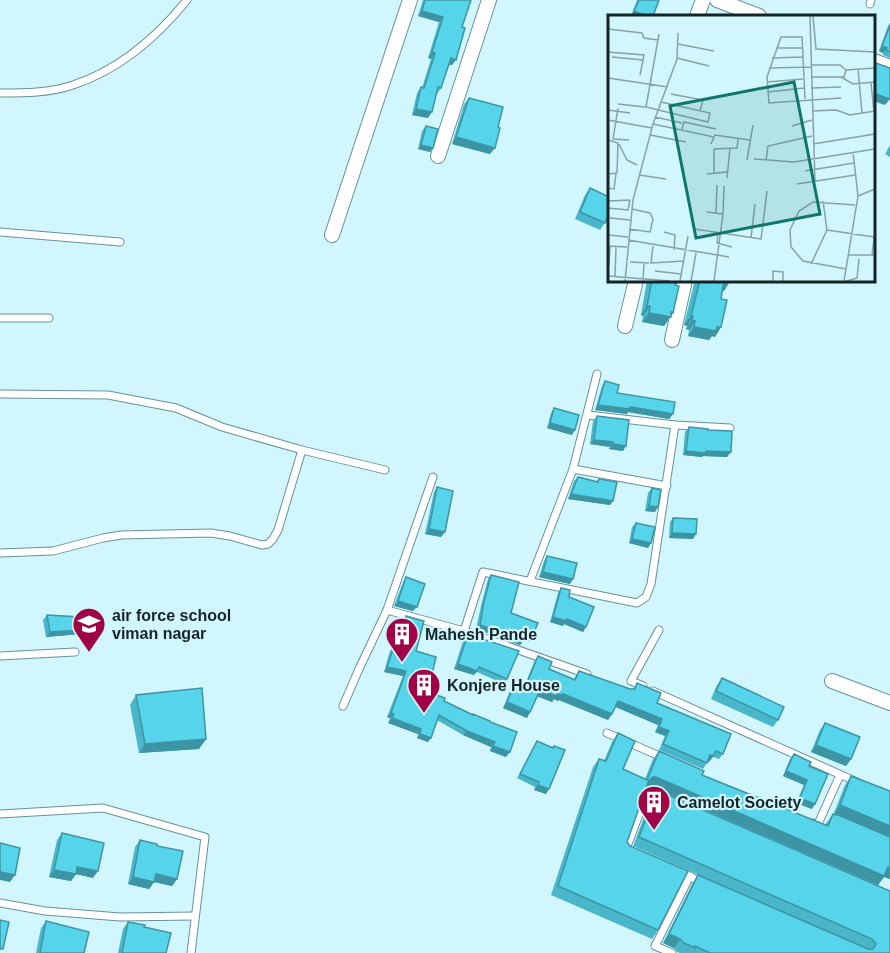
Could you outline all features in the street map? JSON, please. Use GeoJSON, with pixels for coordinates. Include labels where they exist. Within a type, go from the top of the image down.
{"type":"FeatureCollection","features":[{"type":"Feature","properties":{"kind":"street"},"geometry":{"type":"LineString","coordinates":[[332,235],[410,0]]}},
{"type":"Feature","properties":{"kind":"street"},"geometry":{"type":"LineString","coordinates":[[438,156],[489,0]]}},
{"type":"Feature","properties":{"kind":"street"},"geometry":{"type":"LineString","coordinates":[[697,15],[703,0]]}},
{"type":"Feature","properties":{"kind":"street"},"geometry":{"type":"LineString","coordinates":[[725,1],[757,15]]}},
{"type":"Feature","properties":{"kind":"street"},"geometry":{"type":"LineString","coordinates":[[875,62],[890,68]]}},
{"type":"Feature","properties":{"kind":"street"},"geometry":{"type":"LineString","coordinates":[[625,326],[636,282]]}},
{"type":"Feature","properties":{"kind":"street"},"geometry":{"type":"LineString","coordinates":[[672,340],[685,282]]}},
{"type":"Feature","properties":{"kind":"street"},"geometry":{"type":"LineString","coordinates":[[832,681],[890,703]]}},
{"type":"Feature","properties":{"kind":"lane"},"geometry":{"type":"LineString","coordinates":[[0,93],[34,93],[73,85],[110,69],[138,49],[172,18],[186,0]]}},
{"type":"Feature","properties":{"kind":"lane"},"geometry":{"type":"LineString","coordinates":[[0,232],[120,242]]}},
{"type":"Feature","properties":{"kind":"lane"},"geometry":{"type":"LineString","coordinates":[[0,318],[49,318]]}},
{"type":"Feature","properties":{"kind":"lane"},"geometry":{"type":"LineString","coordinates":[[530,581],[573,469],[597,374]]}},
{"type":"Feature","properties":{"kind":"lane"},"geometry":{"type":"LineString","coordinates":[[0,394],[108,395],[176,408],[222,427],[302,450],[385,470]]}},
{"type":"Feature","properties":{"kind":"lane"},"geometry":{"type":"LineString","coordinates":[[588,415],[675,425],[730,428]]}},
{"type":"Feature","properties":{"kind":"lane"},"geometry":{"type":"LineString","coordinates":[[464,631],[483,572],[637,603],[646,597],[651,584],[675,425]]}},
{"type":"Feature","properties":{"kind":"lane"},"geometry":{"type":"LineString","coordinates":[[0,552],[52,551],[121,535],[211,532],[252,543],[268,544],[278,530],[302,450]]}},
{"type":"Feature","properties":{"kind":"lane"},"geometry":{"type":"LineString","coordinates":[[573,469],[667,486]]}},
{"type":"Feature","properties":{"kind":"lane"},"geometry":{"type":"LineString","coordinates":[[343,706],[387,610],[433,477]]}},
{"type":"Feature","properties":{"kind":"lane"},"geometry":{"type":"LineString","coordinates":[[387,610],[464,631],[595,677]]}},
{"type":"Feature","properties":{"kind":"lane"},"geometry":{"type":"LineString","coordinates":[[659,630],[630,681],[860,783]]}},
{"type":"Feature","properties":{"kind":"lane"},"geometry":{"type":"LineString","coordinates":[[0,656],[75,652]]}},
{"type":"Feature","properties":{"kind":"lane"},"geometry":{"type":"LineString","coordinates":[[607,733],[672,762]]}},
{"type":"Feature","properties":{"kind":"lane"},"geometry":{"type":"LineString","coordinates":[[803,819],[818,824],[840,775]]}},
{"type":"Feature","properties":{"kind":"lane"},"geometry":{"type":"LineString","coordinates":[[637,854],[626,849],[648,791],[670,800]]}},
{"type":"Feature","properties":{"kind":"lane"},"geometry":{"type":"LineString","coordinates":[[0,814],[103,808],[204,837],[191,953]]}},
{"type":"Feature","properties":{"kind":"lane"},"geometry":{"type":"LineString","coordinates":[[669,867],[712,886]]}},
{"type":"Feature","properties":{"kind":"lane"},"geometry":{"type":"LineString","coordinates":[[672,953],[655,946],[690,876]]}},
{"type":"Feature","properties":{"kind":"lane"},"geometry":{"type":"LineString","coordinates":[[0,903],[45,911],[120,917],[195,916]]}},
{"type":"Feature","properties":{"kind":"building"},"geometry":{"type":"Polygon","coordinates":[[[425,0],[471,0],[462,27],[465,28],[456,60],[451,58],[441,88],[438,87],[432,112],[416,109],[421,87],[424,88],[435,53],[432,52],[443,17],[422,11],[425,0]]]}},
{"type":"Feature","properties":{"kind":"building"},"geometry":{"type":"Polygon","coordinates":[[[639,0],[659,0],[653,15],[644,15],[634,11],[639,0]]]}},
{"type":"Feature","properties":{"kind":"building"},"geometry":{"type":"Polygon","coordinates":[[[890,25],[890,52],[882,46],[890,25]]]}},
{"type":"Feature","properties":{"kind":"building"},"geometry":{"type":"Polygon","coordinates":[[[875,63],[890,68],[890,99],[875,94],[875,63]]]}},
{"type":"Feature","properties":{"kind":"building"},"geometry":{"type":"Polygon","coordinates":[[[469,98],[503,107],[495,148],[456,137],[469,98]]]}},
{"type":"Feature","properties":{"kind":"building"},"geometry":{"type":"Polygon","coordinates":[[[426,126],[438,129],[433,148],[421,145],[426,126]]]}},
{"type":"Feature","properties":{"kind":"building"},"geometry":{"type":"Polygon","coordinates":[[[590,188],[608,197],[608,216],[605,223],[580,212],[590,188]]]}},
{"type":"Feature","properties":{"kind":"building"},"geometry":{"type":"Polygon","coordinates":[[[652,282],[676,282],[675,285],[679,286],[671,317],[649,313],[650,306],[647,306],[652,282]]]}},
{"type":"Feature","properties":{"kind":"building"},"geometry":{"type":"Polygon","coordinates":[[[700,282],[724,282],[721,299],[727,300],[721,327],[717,327],[716,331],[694,327],[695,321],[691,316],[700,282]]]}},
{"type":"Feature","properties":{"kind":"building"},"geometry":{"type":"Polygon","coordinates":[[[605,381],[619,385],[617,393],[675,402],[673,414],[630,407],[630,409],[598,405],[605,381]]]}},
{"type":"Feature","properties":{"kind":"building"},"geometry":{"type":"Polygon","coordinates":[[[554,408],[579,415],[575,430],[550,423],[554,408]]]}},
{"type":"Feature","properties":{"kind":"building"},"geometry":{"type":"Polygon","coordinates":[[[597,416],[629,420],[626,446],[594,440],[597,416]]]}},
{"type":"Feature","properties":{"kind":"building"},"geometry":{"type":"Polygon","coordinates":[[[689,427],[732,431],[731,452],[686,451],[689,427]]]}},
{"type":"Feature","properties":{"kind":"building"},"geometry":{"type":"Polygon","coordinates":[[[578,477],[598,482],[599,479],[617,482],[613,501],[571,494],[578,477]]]}},
{"type":"Feature","properties":{"kind":"building"},"geometry":{"type":"Polygon","coordinates":[[[437,487],[453,491],[445,532],[429,529],[437,487]]]}},
{"type":"Feature","properties":{"kind":"building"},"geometry":{"type":"Polygon","coordinates":[[[652,488],[661,490],[658,507],[649,506],[652,488]]]}},
{"type":"Feature","properties":{"kind":"building"},"geometry":{"type":"Polygon","coordinates":[[[673,518],[697,519],[696,534],[672,533],[673,518]]]}},
{"type":"Feature","properties":{"kind":"building"},"geometry":{"type":"Polygon","coordinates":[[[636,523],[655,527],[651,543],[632,539],[636,523]]]}},
{"type":"Feature","properties":{"kind":"building"},"geometry":{"type":"Polygon","coordinates":[[[547,556],[577,563],[573,579],[543,572],[547,556]]]}},
{"type":"Feature","properties":{"kind":"building"},"geometry":{"type":"Polygon","coordinates":[[[491,575],[519,582],[511,613],[538,623],[532,637],[526,635],[524,640],[480,625],[491,575]]]}},
{"type":"Feature","properties":{"kind":"building"},"geometry":{"type":"Polygon","coordinates":[[[406,577],[425,584],[417,607],[398,601],[406,577]]]}},
{"type":"Feature","properties":{"kind":"building"},"geometry":{"type":"Polygon","coordinates":[[[561,588],[570,590],[569,597],[594,607],[586,627],[567,619],[566,621],[553,617],[561,588]]]}},
{"type":"Feature","properties":{"kind":"building"},"geometry":{"type":"Polygon","coordinates":[[[47,615],[81,617],[83,630],[50,632],[47,615]]]}},
{"type":"Feature","properties":{"kind":"building"},"geometry":{"type":"Polygon","coordinates":[[[406,616],[424,621],[416,651],[436,657],[428,692],[445,698],[444,701],[473,715],[517,732],[510,752],[493,746],[495,742],[467,731],[439,715],[431,738],[420,734],[421,729],[392,718],[394,714],[391,713],[406,671],[387,667],[394,646],[397,647],[406,616]]]}},
{"type":"Feature","properties":{"kind":"building"},"geometry":{"type":"Polygon","coordinates":[[[468,634],[519,651],[507,679],[479,667],[477,671],[458,664],[468,634]]]}},
{"type":"Feature","properties":{"kind":"building"},"geometry":{"type":"Polygon","coordinates":[[[538,656],[552,662],[549,669],[575,680],[579,671],[630,689],[635,689],[637,683],[661,693],[657,703],[731,734],[723,754],[716,751],[713,756],[710,755],[707,763],[663,744],[669,731],[659,727],[662,719],[618,701],[612,714],[563,694],[556,696],[540,690],[530,712],[507,702],[514,686],[524,690],[538,656]]]}},
{"type":"Feature","properties":{"kind":"building"},"geometry":{"type":"Polygon","coordinates":[[[722,678],[784,707],[778,720],[716,691],[722,678]]]}},
{"type":"Feature","properties":{"kind":"building"},"geometry":{"type":"Polygon","coordinates":[[[202,688],[206,739],[145,744],[136,695],[202,688]]]}},
{"type":"Feature","properties":{"kind":"building"},"geometry":{"type":"Polygon","coordinates":[[[825,723],[860,737],[851,759],[816,745],[825,723]]]}},
{"type":"Feature","properties":{"kind":"building"},"geometry":{"type":"Polygon","coordinates":[[[618,733],[635,741],[623,769],[647,780],[659,751],[704,771],[702,775],[828,826],[833,814],[836,814],[890,837],[890,868],[888,867],[884,876],[653,777],[649,780],[627,842],[630,846],[688,871],[658,930],[558,886],[599,759],[606,761],[618,733]]]}},
{"type":"Feature","properties":{"kind":"building"},"geometry":{"type":"Polygon","coordinates":[[[537,741],[565,750],[549,789],[520,774],[537,741]]]}},
{"type":"Feature","properties":{"kind":"building"},"geometry":{"type":"Polygon","coordinates":[[[794,754],[811,762],[809,766],[828,774],[815,804],[800,798],[807,780],[786,771],[794,754]]]}},
{"type":"Feature","properties":{"kind":"building"},"geometry":{"type":"Polygon","coordinates":[[[851,776],[890,791],[890,826],[840,805],[851,776]]]}},
{"type":"Feature","properties":{"kind":"building"},"geometry":{"type":"Polygon","coordinates":[[[657,790],[890,891],[890,953],[710,953],[684,943],[669,934],[698,875],[868,949],[873,949],[876,944],[872,939],[639,837],[657,790]]]}},
{"type":"Feature","properties":{"kind":"building"},"geometry":{"type":"Polygon","coordinates":[[[62,833],[104,843],[98,871],[77,867],[76,874],[54,870],[62,833]]]}},
{"type":"Feature","properties":{"kind":"building"},"geometry":{"type":"Polygon","coordinates":[[[140,840],[183,851],[177,879],[156,874],[154,882],[133,877],[140,840]]]}},
{"type":"Feature","properties":{"kind":"building"},"geometry":{"type":"Polygon","coordinates":[[[0,843],[20,848],[15,875],[0,872],[0,843]]]}},
{"type":"Feature","properties":{"kind":"building"},"geometry":{"type":"Polygon","coordinates":[[[0,920],[9,922],[3,949],[0,949],[0,920]]]}},
{"type":"Feature","properties":{"kind":"building"},"geometry":{"type":"Polygon","coordinates":[[[46,921],[89,932],[84,953],[40,953],[46,921]]]}},
{"type":"Feature","properties":{"kind":"building"},"geometry":{"type":"Polygon","coordinates":[[[128,922],[171,933],[166,953],[122,953],[128,922]]]}},
{"type":"Feature","properties":{"kind":"place","name":"air force school viman nagar"},"geometry":{"type":"Point","coordinates":[89,653]}},
{"type":"Feature","properties":{"kind":"place","name":"Mahesh Pande"},"geometry":{"type":"Point","coordinates":[402,663]}},
{"type":"Feature","properties":{"kind":"place","name":"Konjere House"},"geometry":{"type":"Point","coordinates":[424,714]}},
{"type":"Feature","properties":{"kind":"place","name":"Camelot Society"},"geometry":{"type":"Point","coordinates":[654,831]}}]}
